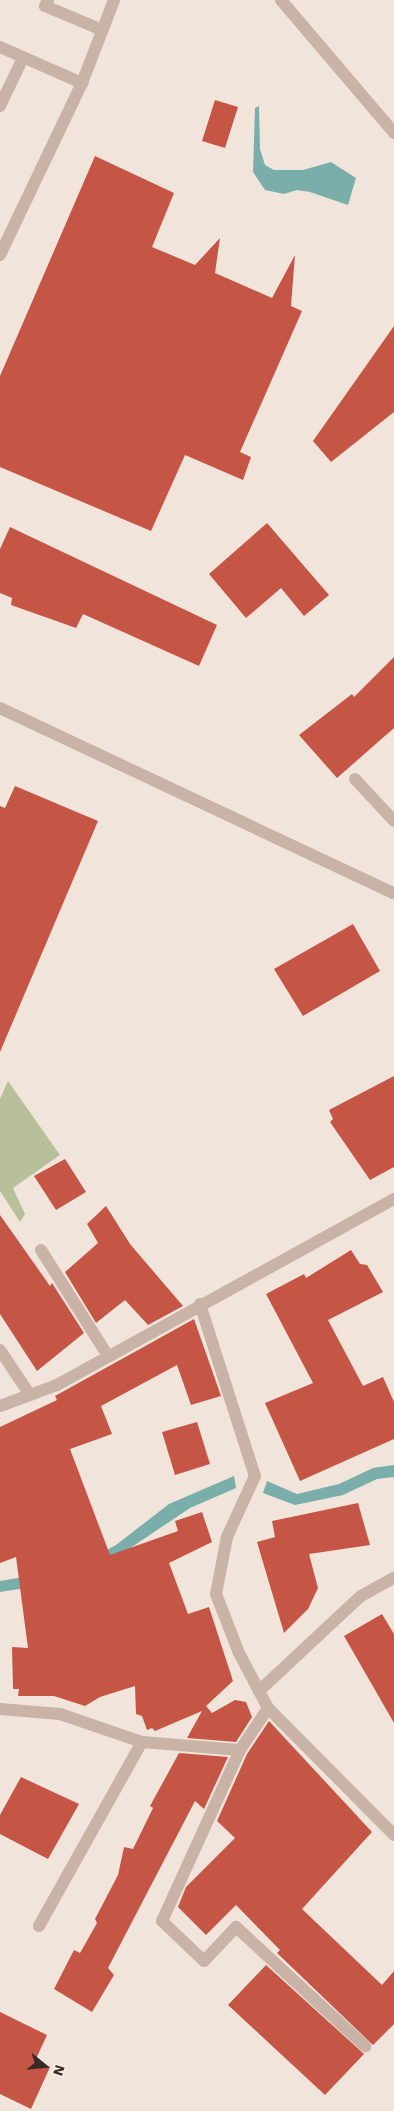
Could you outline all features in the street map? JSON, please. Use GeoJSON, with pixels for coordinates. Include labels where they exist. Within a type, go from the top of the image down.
{"type":"FeatureCollection","features":[{"type":"Feature","properties":{"kind":"street"},"geometry":{"type":"LineString","coordinates":[[48,0],[45,6],[102,30]]}},
{"type":"Feature","properties":{"kind":"street"},"geometry":{"type":"LineString","coordinates":[[0,255],[82,83],[114,0]]}},
{"type":"Feature","properties":{"kind":"street"},"geometry":{"type":"LineString","coordinates":[[281,0],[394,133]]}},
{"type":"Feature","properties":{"kind":"street"},"geometry":{"type":"LineString","coordinates":[[0,47],[82,83]]}},
{"type":"Feature","properties":{"kind":"street"},"geometry":{"type":"LineString","coordinates":[[0,106],[23,58]]}},
{"type":"Feature","properties":{"kind":"street"},"geometry":{"type":"LineString","coordinates":[[0,708],[394,893]]}},
{"type":"Feature","properties":{"kind":"street"},"geometry":{"type":"LineString","coordinates":[[355,779],[394,821]]}},
{"type":"Feature","properties":{"kind":"street"},"geometry":{"type":"LineString","coordinates":[[0,1406],[57,1385],[200,1304],[394,1199]]}},
{"type":"Feature","properties":{"kind":"street"},"geometry":{"type":"LineString","coordinates":[[41,1250],[108,1356]]}},
{"type":"Feature","properties":{"kind":"street"},"geometry":{"type":"LineString","coordinates":[[200,1304],[255,1476],[227,1537],[216,1594],[239,1653],[268,1708],[394,1835]]}},
{"type":"Feature","properties":{"kind":"street"},"geometry":{"type":"LineString","coordinates":[[0,1350],[30,1395]]}},
{"type":"Feature","properties":{"kind":"street"},"geometry":{"type":"LineString","coordinates":[[259,1691],[361,1596],[394,1578]]}},
{"type":"Feature","properties":{"kind":"street"},"geometry":{"type":"LineString","coordinates":[[268,1708],[240,1750],[162,1921],[204,1961],[236,1927],[365,2046]]}},
{"type":"Feature","properties":{"kind":"street"},"geometry":{"type":"LineString","coordinates":[[0,1709],[60,1714],[142,1742],[240,1750]]}},
{"type":"Feature","properties":{"kind":"street"},"geometry":{"type":"LineString","coordinates":[[39,1926],[142,1742]]}},
{"type":"Feature","properties":{"kind":"green space"},"geometry":{"type":"Polygon","coordinates":[[[8,1081],[60,1155],[13,1188],[25,1214],[20,1222],[0,1191],[0,1099],[8,1081]]]}},
{"type":"Feature","properties":{"kind":"water"},"geometry":{"type":"Polygon","coordinates":[[[259,106],[260,149],[265,165],[274,170],[303,170],[331,162],[356,178],[348,205],[310,192],[297,190],[284,194],[265,190],[253,172],[255,108],[259,106]]]}},
{"type":"Feature","properties":{"kind":"water"},"geometry":{"type":"Polygon","coordinates":[[[394,1465],[394,1477],[377,1479],[343,1495],[295,1505],[263,1493],[267,1481],[297,1494],[339,1484],[373,1468],[394,1465]]]}},
{"type":"Feature","properties":{"kind":"water"},"geometry":{"type":"Polygon","coordinates":[[[234,1476],[236,1488],[190,1508],[108,1563],[70,1581],[0,1592],[0,1581],[53,1572],[87,1561],[116,1545],[169,1504],[234,1476]]]}},
{"type":"Feature","properties":{"kind":"building"},"geometry":{"type":"Polygon","coordinates":[[[215,100],[238,107],[225,148],[202,141],[215,100]]]}},
{"type":"Feature","properties":{"kind":"building"},"geometry":{"type":"Polygon","coordinates":[[[95,156],[174,193],[152,247],[195,265],[220,238],[215,273],[272,298],[295,255],[291,306],[302,311],[240,452],[251,457],[243,480],[185,455],[151,531],[0,467],[0,376],[95,156]]]}},
{"type":"Feature","properties":{"kind":"building"},"geometry":{"type":"Polygon","coordinates":[[[394,326],[394,412],[331,462],[313,441],[394,326]]]}},
{"type":"Feature","properties":{"kind":"building"},"geometry":{"type":"Polygon","coordinates":[[[267,523],[329,595],[304,616],[281,588],[246,618],[209,574],[267,523]]]}},
{"type":"Feature","properties":{"kind":"building"},"geometry":{"type":"Polygon","coordinates":[[[10,527],[217,625],[199,666],[83,614],[76,628],[11,605],[12,598],[0,593],[0,549],[10,527]]]}},
{"type":"Feature","properties":{"kind":"building"},"geometry":{"type":"Polygon","coordinates":[[[394,657],[394,728],[337,778],[299,735],[352,694],[354,697],[394,657]]]}},
{"type":"Feature","properties":{"kind":"building"},"geometry":{"type":"Polygon","coordinates":[[[15,786],[98,821],[0,1052],[0,806],[5,808],[15,786]]]}},
{"type":"Feature","properties":{"kind":"building"},"geometry":{"type":"Polygon","coordinates":[[[353,924],[380,971],[303,1016],[274,969],[353,924]]]}},
{"type":"Feature","properties":{"kind":"building"},"geometry":{"type":"Polygon","coordinates":[[[394,1076],[394,1167],[370,1180],[330,1122],[333,1119],[329,1110],[394,1076]]]}},
{"type":"Feature","properties":{"kind":"building"},"geometry":{"type":"Polygon","coordinates":[[[65,1159],[86,1192],[56,1210],[34,1176],[65,1159]]]}},
{"type":"Feature","properties":{"kind":"building"},"geometry":{"type":"Polygon","coordinates":[[[106,1206],[130,1244],[183,1306],[148,1325],[125,1300],[96,1323],[65,1272],[98,1243],[87,1224],[106,1206]]]}},
{"type":"Feature","properties":{"kind":"building"},"geometry":{"type":"Polygon","coordinates":[[[0,1215],[50,1286],[52,1283],[84,1333],[37,1371],[0,1314],[0,1215]]]}},
{"type":"Feature","properties":{"kind":"building"},"geometry":{"type":"Polygon","coordinates":[[[351,1250],[360,1264],[367,1265],[383,1292],[328,1320],[363,1386],[383,1377],[394,1402],[394,1439],[300,1481],[265,1403],[313,1383],[266,1294],[304,1274],[306,1278],[351,1250]]]}},
{"type":"Feature","properties":{"kind":"building"},"geometry":{"type":"Polygon","coordinates":[[[194,1319],[221,1396],[191,1405],[177,1365],[101,1406],[112,1434],[70,1449],[110,1555],[178,1531],[175,1521],[202,1512],[212,1542],[169,1563],[188,1614],[209,1607],[233,1681],[206,1706],[212,1713],[235,1700],[246,1702],[252,1717],[236,1742],[187,1738],[202,1711],[155,1731],[152,1728],[147,1730],[142,1716],[136,1714],[135,1686],[100,1697],[85,1706],[54,1696],[18,1696],[19,1689],[13,1689],[12,1647],[28,1648],[16,1557],[0,1563],[0,1427],[57,1400],[55,1396],[194,1319]]]}},
{"type":"Feature","properties":{"kind":"building"},"geometry":{"type":"Polygon","coordinates":[[[197,1422],[210,1464],[175,1475],[162,1432],[197,1422]]]}},
{"type":"Feature","properties":{"kind":"building"},"geometry":{"type":"Polygon","coordinates":[[[358,1503],[370,1545],[309,1554],[318,1588],[308,1609],[284,1633],[257,1542],[275,1537],[272,1521],[358,1503]]]}},
{"type":"Feature","properties":{"kind":"building"},"geometry":{"type":"Polygon","coordinates":[[[382,1614],[394,1634],[394,1723],[344,1636],[382,1614]]]}},
{"type":"Feature","properties":{"kind":"building"},"geometry":{"type":"Polygon","coordinates":[[[269,1721],[372,1832],[302,1909],[382,1985],[394,1971],[394,2024],[373,2045],[277,1953],[280,1950],[236,1905],[206,1935],[178,1907],[186,1887],[235,1838],[217,1821],[247,1754],[269,1721]]]}},
{"type":"Feature","properties":{"kind":"building"},"geometry":{"type":"Polygon","coordinates":[[[179,1753],[228,1757],[204,1809],[195,1801],[108,1968],[114,1975],[92,2012],[54,1989],[74,1950],[80,1953],[97,1923],[95,1919],[118,1875],[124,1847],[133,1849],[153,1808],[150,1806],[179,1753]]]}},
{"type":"Feature","properties":{"kind":"building"},"geometry":{"type":"Polygon","coordinates":[[[21,1777],[79,1804],[48,1859],[0,1834],[0,1815],[21,1777]]]}},
{"type":"Feature","properties":{"kind":"building"},"geometry":{"type":"Polygon","coordinates":[[[266,1965],[364,2054],[325,2095],[228,2005],[266,1965]]]}},
{"type":"Feature","properties":{"kind":"building"},"geometry":{"type":"Polygon","coordinates":[[[0,2012],[47,2035],[35,2061],[50,2067],[31,2109],[0,2094],[0,2012]]]}}]}
